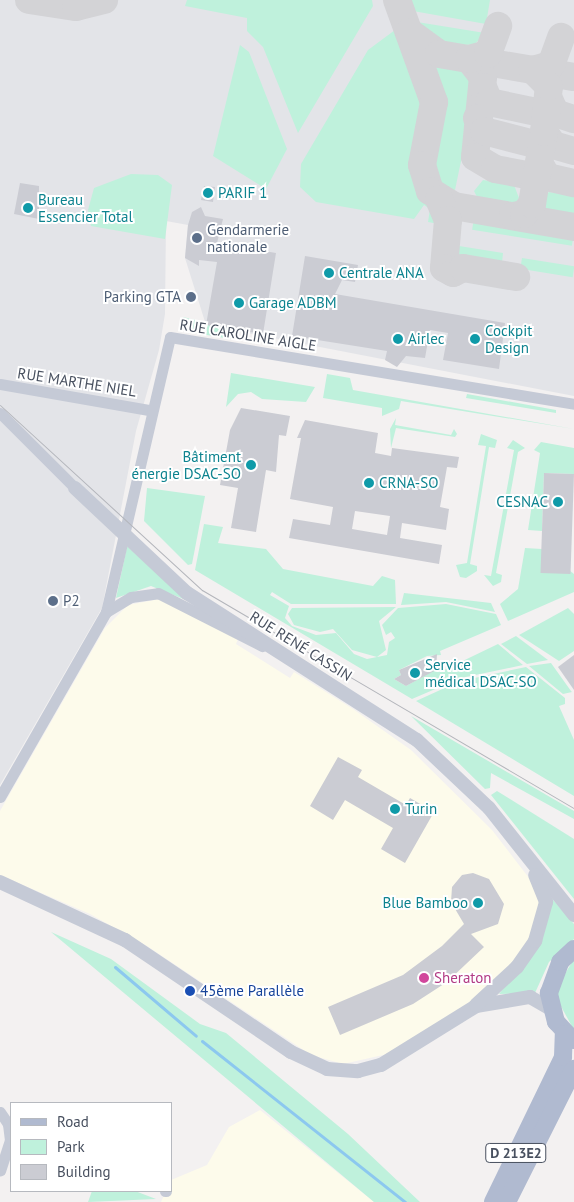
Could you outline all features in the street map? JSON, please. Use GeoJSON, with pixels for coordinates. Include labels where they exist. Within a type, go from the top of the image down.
{"type":"FeatureCollection","features":[{"type":"Feature","properties":{"kind":"main road"},"geometry":{"type":"LineString","coordinates":[[569,1037],[551,1009],[552,976],[574,950]]}},
{"type":"Feature","properties":{"kind":"main road","name":"D 213E2"},"geometry":{"type":"LineString","coordinates":[[493,1202],[563,1057],[569,1037]]}},
{"type":"Feature","properties":{"kind":"main road","name":"D 213E2"},"geometry":{"type":"LineString","coordinates":[[507,1202],[574,1069]]}},
{"type":"Feature","properties":{"kind":"street","name":"RUE CAROLINE AIGLE"},"geometry":{"type":"LineString","coordinates":[[0,797],[106,612],[124,536],[149,410],[170,337],[574,404]]}},
{"type":"Feature","properties":{"kind":"street","name":"RUE MARTHE NIEL"},"geometry":{"type":"LineString","coordinates":[[0,384],[149,410]]}},
{"type":"Feature","properties":{"kind":"street","name":"RUE RENÉ CASSIN"},"geometry":{"type":"LineString","coordinates":[[0,413],[124,536],[187,593],[400,727],[457,778],[512,834],[574,916]]}},
{"type":"Feature","properties":{"kind":"street"},"geometry":{"type":"LineString","coordinates":[[0,422],[75,488]]}},
{"type":"Feature","properties":{"kind":"street"},"geometry":{"type":"LineString","coordinates":[[106,612],[131,597],[158,593],[293,660]]}},
{"type":"Feature","properties":{"kind":"street"},"geometry":{"type":"LineString","coordinates":[[0,882],[125,940],[291,1052],[328,1068],[358,1071],[390,1061],[476,1006],[529,953],[541,928],[546,902],[531,870],[457,778]]}},
{"type":"Feature","properties":{"kind":"street"},"geometry":{"type":"LineString","coordinates":[[476,1006],[530,997],[551,1009]]}},
{"type":"Feature","properties":{"kind":"street"},"geometry":{"type":"LineString","coordinates":[[0,1112],[10,1124],[8,1155],[0,1170]]}},
{"type":"Feature","properties":{"kind":"street"},"geometry":{"type":"LineString","coordinates":[[500,1202],[518,1148]]}},
{"type":"Feature","properties":{"kind":"shaded area"},"geometry":{"type":"Polygon","coordinates":[[[0,0],[574,0],[574,396],[206,325],[185,258],[188,225],[166,221],[165,314],[159,350],[136,431],[102,608],[0,785],[0,0]]]}},
{"type":"Feature","properties":{"kind":"shaded area"},"geometry":{"type":"Polygon","coordinates":[[[165,598],[238,639],[236,644],[290,678],[294,672],[353,709],[411,750],[492,830],[536,887],[541,900],[535,930],[518,959],[471,1001],[392,1053],[343,1064],[311,1055],[147,946],[90,914],[0,875],[0,811],[105,628],[128,605],[165,598]]]}},
{"type":"Feature","properties":{"kind":"shaded area"},"geometry":{"type":"Polygon","coordinates":[[[260,1110],[374,1202],[161,1202],[166,1192],[172,1192],[172,1180],[207,1165],[229,1127],[260,1110]]]}},
{"type":"Feature","properties":{"kind":"green space"},"geometry":{"type":"Polygon","coordinates":[[[187,0],[372,0],[373,6],[298,133],[263,47],[247,31],[247,18],[185,6],[187,0]]]}},
{"type":"Feature","properties":{"kind":"green space"},"geometry":{"type":"Polygon","coordinates":[[[409,0],[490,0],[486,24],[413,11],[409,0]]]}},
{"type":"Feature","properties":{"kind":"green space"},"geometry":{"type":"Polygon","coordinates":[[[417,22],[485,33],[475,44],[457,46],[429,37],[417,22]]]}},
{"type":"Feature","properties":{"kind":"green space"},"geometry":{"type":"Polygon","coordinates":[[[395,30],[424,104],[412,176],[418,192],[438,213],[439,224],[428,222],[430,209],[424,205],[414,219],[316,202],[300,187],[301,164],[368,50],[395,30]]]}},
{"type":"Feature","properties":{"kind":"green space"},"geometry":{"type":"Polygon","coordinates":[[[240,45],[249,52],[287,149],[266,189],[213,156],[240,45]]]}},
{"type":"Feature","properties":{"kind":"green space"},"geometry":{"type":"Polygon","coordinates":[[[433,65],[460,70],[476,89],[455,190],[441,186],[433,173],[446,101],[433,65]]]}},
{"type":"Feature","properties":{"kind":"green space"},"geometry":{"type":"Polygon","coordinates":[[[131,174],[158,175],[172,185],[165,239],[91,226],[88,210],[94,188],[131,174]]]}},
{"type":"Feature","properties":{"kind":"green space"},"geometry":{"type":"Polygon","coordinates":[[[483,180],[514,185],[519,198],[516,204],[507,208],[480,203],[474,191],[483,180]]]}},
{"type":"Feature","properties":{"kind":"green space"},"geometry":{"type":"Polygon","coordinates":[[[549,192],[574,196],[574,219],[545,214],[539,202],[549,192]]]}},
{"type":"Feature","properties":{"kind":"green space"},"geometry":{"type":"Polygon","coordinates":[[[474,218],[574,234],[572,246],[472,230],[474,218]]]}},
{"type":"Feature","properties":{"kind":"green space"},"geometry":{"type":"Polygon","coordinates":[[[459,246],[503,253],[502,263],[460,259],[456,255],[459,246]]]}},
{"type":"Feature","properties":{"kind":"green space"},"geometry":{"type":"Polygon","coordinates":[[[522,258],[574,266],[573,277],[520,269],[522,258]]]}},
{"type":"Feature","properties":{"kind":"green space"},"geometry":{"type":"Polygon","coordinates":[[[183,317],[232,329],[231,339],[195,333],[183,317]]]}},
{"type":"Feature","properties":{"kind":"green space"},"geometry":{"type":"Polygon","coordinates":[[[231,373],[315,387],[306,402],[262,399],[251,392],[238,394],[226,407],[231,373]]]}},
{"type":"Feature","properties":{"kind":"green space"},"geometry":{"type":"Polygon","coordinates":[[[327,374],[350,378],[353,390],[574,429],[401,401],[399,409],[382,416],[382,408],[323,398],[327,374]]]}},
{"type":"Feature","properties":{"kind":"green space"},"geometry":{"type":"Polygon","coordinates":[[[467,394],[556,410],[556,413],[466,398],[467,394]]]}},
{"type":"Feature","properties":{"kind":"green space"},"geometry":{"type":"Polygon","coordinates":[[[396,418],[395,425],[451,435],[454,429],[457,434],[455,437],[396,428],[391,448],[390,429],[396,418]]]}},
{"type":"Feature","properties":{"kind":"green space"},"geometry":{"type":"Polygon","coordinates":[[[481,434],[497,440],[495,448],[489,447],[470,564],[477,566],[477,571],[466,578],[460,577],[456,565],[467,563],[486,446],[478,445],[481,434]]]}},
{"type":"Feature","properties":{"kind":"green space"},"geometry":{"type":"Polygon","coordinates":[[[513,440],[525,448],[518,452],[496,573],[502,575],[501,582],[493,586],[484,575],[491,576],[514,450],[507,448],[513,440]]]}},
{"type":"Feature","properties":{"kind":"green space"},"geometry":{"type":"Polygon","coordinates":[[[541,442],[574,448],[574,474],[544,473],[542,531],[528,530],[540,453],[534,450],[541,442]]]}},
{"type":"Feature","properties":{"kind":"green space"},"geometry":{"type":"Polygon","coordinates":[[[147,488],[205,496],[192,564],[188,565],[144,521],[147,488]]]}},
{"type":"Feature","properties":{"kind":"green space"},"geometry":{"type":"Polygon","coordinates":[[[204,524],[223,527],[218,543],[266,549],[283,569],[373,586],[382,576],[395,580],[396,604],[291,604],[272,592],[270,595],[289,606],[285,618],[292,626],[316,635],[336,633],[354,654],[367,659],[387,655],[389,642],[395,638],[391,632],[386,635],[382,625],[398,608],[446,604],[496,614],[501,625],[440,651],[441,655],[427,656],[399,670],[401,675],[394,679],[406,686],[435,670],[434,663],[441,662],[444,670],[498,644],[523,665],[461,678],[412,699],[195,570],[204,524]]]}},
{"type":"Feature","properties":{"kind":"green space"},"geometry":{"type":"Polygon","coordinates":[[[127,547],[186,600],[151,586],[116,598],[127,547]]]}},
{"type":"Feature","properties":{"kind":"green space"},"geometry":{"type":"Polygon","coordinates":[[[525,548],[542,549],[574,574],[574,592],[508,621],[500,604],[518,589],[525,548]]]}},
{"type":"Feature","properties":{"kind":"green space"},"geometry":{"type":"Polygon","coordinates":[[[404,593],[491,603],[495,612],[446,602],[401,605],[404,593]]]}},
{"type":"Feature","properties":{"kind":"green space"},"geometry":{"type":"Polygon","coordinates":[[[396,607],[379,621],[386,650],[377,657],[352,650],[333,629],[320,632],[294,625],[288,614],[292,608],[396,607]]]}},
{"type":"Feature","properties":{"kind":"green space"},"geometry":{"type":"Polygon","coordinates":[[[568,608],[574,614],[574,651],[559,661],[519,635],[568,608]]]}},
{"type":"Feature","properties":{"kind":"green space"},"geometry":{"type":"Polygon","coordinates":[[[516,636],[548,660],[527,664],[501,644],[516,636]]]}},
{"type":"Feature","properties":{"kind":"green space"},"geometry":{"type":"Polygon","coordinates":[[[551,663],[572,692],[563,694],[529,666],[551,663]]]}},
{"type":"Feature","properties":{"kind":"green space"},"geometry":{"type":"Polygon","coordinates":[[[526,667],[565,698],[565,704],[559,706],[574,740],[574,796],[416,701],[460,681],[526,667]]]}},
{"type":"Feature","properties":{"kind":"green space"},"geometry":{"type":"Polygon","coordinates":[[[411,716],[574,811],[574,819],[491,773],[490,788],[485,789],[411,716]]]}},
{"type":"Feature","properties":{"kind":"green space"},"geometry":{"type":"Polygon","coordinates":[[[497,791],[574,839],[574,899],[491,795],[497,791]]]}},
{"type":"Feature","properties":{"kind":"green space"},"geometry":{"type":"Polygon","coordinates":[[[548,894],[574,924],[574,939],[549,962],[535,993],[499,994],[524,964],[548,894]]]}},
{"type":"Feature","properties":{"kind":"green space"},"geometry":{"type":"Polygon","coordinates":[[[51,932],[111,959],[200,1024],[226,1033],[348,1134],[420,1202],[374,1202],[51,932]]]}},
{"type":"Feature","properties":{"kind":"green space"},"geometry":{"type":"Polygon","coordinates":[[[574,959],[574,1030],[558,1001],[558,985],[574,959]]]}},
{"type":"Feature","properties":{"kind":"green space"},"geometry":{"type":"Polygon","coordinates":[[[92,1192],[138,1192],[156,1199],[88,1202],[92,1192]]]}},
{"type":"Feature","properties":{"kind":"building"},"geometry":{"type":"Polygon","coordinates":[[[20,183],[39,186],[39,219],[14,214],[20,183]]]}},
{"type":"Feature","properties":{"kind":"building","name":"PARIF 1"},"geometry":{"type":"Polygon","coordinates":[[[204,186],[215,187],[213,202],[201,200],[204,186]]]}},
{"type":"Feature","properties":{"kind":"building","name":"Garage ADBM"},"geometry":{"type":"Polygon","coordinates":[[[201,207],[205,216],[223,219],[217,243],[276,253],[263,334],[206,325],[217,262],[199,260],[199,266],[185,258],[188,225],[192,212],[201,207]]]}},
{"type":"Feature","properties":{"kind":"building"},"geometry":{"type":"Polygon","coordinates":[[[305,256],[358,265],[355,282],[342,280],[335,294],[505,323],[499,369],[443,360],[448,333],[430,330],[425,358],[406,356],[397,367],[385,360],[387,351],[292,336],[305,256]]]}},
{"type":"Feature","properties":{"kind":"building","name":"Bâtiment énergie DSAC-SO"},"geometry":{"type":"Polygon","coordinates":[[[241,408],[290,416],[286,436],[279,435],[276,472],[266,470],[256,532],[231,528],[238,488],[220,485],[230,430],[241,408]]]}},
{"type":"Feature","properties":{"kind":"building","name":"CRNA-SO"},"geometry":{"type":"Polygon","coordinates":[[[305,420],[378,433],[375,453],[391,456],[392,448],[459,457],[457,468],[447,467],[440,507],[449,509],[446,530],[402,523],[400,538],[442,545],[439,564],[289,538],[293,519],[330,525],[333,507],[290,499],[301,438],[297,438],[305,420]],[[355,511],[352,529],[387,535],[390,516],[355,511]]]}},
{"type":"Feature","properties":{"kind":"building","name":"CESNAC"},"geometry":{"type":"Polygon","coordinates":[[[544,473],[574,474],[570,574],[541,573],[544,473]]]}},
{"type":"Feature","properties":{"kind":"building","name":"Service médical DSAC-SO"},"geometry":{"type":"Polygon","coordinates":[[[437,654],[436,670],[406,686],[394,679],[401,675],[399,670],[437,654]]]}},
{"type":"Feature","properties":{"kind":"building"},"geometry":{"type":"Polygon","coordinates":[[[574,655],[574,690],[558,667],[574,655]]]}},
{"type":"Feature","properties":{"kind":"building","name":"Turin"},"geometry":{"type":"Polygon","coordinates":[[[338,757],[362,770],[358,777],[406,805],[410,798],[434,812],[405,863],[381,849],[393,828],[345,800],[333,820],[310,806],[338,757]]]}},
{"type":"Feature","properties":{"kind":"building","name":"Sheraton"},"geometry":{"type":"Polygon","coordinates":[[[473,873],[489,879],[504,904],[498,924],[471,934],[484,947],[447,982],[413,1004],[340,1035],[328,1007],[403,975],[442,946],[464,924],[451,902],[452,887],[462,875],[473,873]]]}},
{"type":"Feature","properties":{"kind":"waterway"},"geometry":{"type":"LineString","coordinates":[[115,967],[196,1036]]}},
{"type":"Feature","properties":{"kind":"waterway"},"geometry":{"type":"LineString","coordinates":[[202,1041],[405,1202]]}},
{"type":"Feature","properties":{"kind":"taxiway"},"geometry":{"type":"LineString","coordinates":[[29,0],[76,7],[104,0]]}},
{"type":"Feature","properties":{"kind":"taxiway"},"geometry":{"type":"LineString","coordinates":[[397,0],[434,102],[422,165],[430,191],[454,206],[574,227]]}},
{"type":"Feature","properties":{"kind":"taxiway"},"geometry":{"type":"LineString","coordinates":[[469,59],[488,54],[498,26]]}},
{"type":"Feature","properties":{"kind":"taxiway"},"geometry":{"type":"LineString","coordinates":[[409,32],[439,54],[574,77]]}},
{"type":"Feature","properties":{"kind":"taxiway"},"geometry":{"type":"LineString","coordinates":[[533,70],[551,65],[561,37]]}},
{"type":"Feature","properties":{"kind":"taxiway"},"geometry":{"type":"LineString","coordinates":[[469,59],[483,77],[475,157],[495,169],[537,177]]}},
{"type":"Feature","properties":{"kind":"taxiway"},"geometry":{"type":"LineString","coordinates":[[513,216],[524,214],[532,204],[544,132],[549,86],[533,70]]}},
{"type":"Feature","properties":{"kind":"taxiway"},"geometry":{"type":"LineString","coordinates":[[483,87],[489,102],[546,114]]}},
{"type":"Feature","properties":{"kind":"taxiway"},"geometry":{"type":"LineString","coordinates":[[548,97],[555,113],[574,119]]}},
{"type":"Feature","properties":{"kind":"taxiway"},"geometry":{"type":"LineString","coordinates":[[477,118],[484,131],[542,146]]}},
{"type":"Feature","properties":{"kind":"taxiway"},"geometry":{"type":"LineString","coordinates":[[544,132],[553,145],[574,151]]}},
{"type":"Feature","properties":{"kind":"taxiway"},"geometry":{"type":"LineString","coordinates":[[539,163],[547,177],[574,183]]}},
{"type":"Feature","properties":{"kind":"taxiway"},"geometry":{"type":"LineString","coordinates":[[439,199],[448,220],[444,268],[453,273],[463,268],[516,277]]}},
{"type":"Feature","properties":{"kind":"tram line"},"geometry":{"type":"LineString","coordinates":[[0,405],[202,590],[574,808]]}},
{"type":"Feature","properties":{"kind":"place","name":"PARIF 1"},"geometry":{"type":"Point","coordinates":[208,193]}},
{"type":"Feature","properties":{"kind":"place","name":"Bureau Essencier Total"},"geometry":{"type":"Point","coordinates":[28,208]}},
{"type":"Feature","properties":{"kind":"place","name":"Gendarmerie nationale"},"geometry":{"type":"Point","coordinates":[197,238]}},
{"type":"Feature","properties":{"kind":"place","name":"Centrale ANA"},"geometry":{"type":"Point","coordinates":[329,273]}},
{"type":"Feature","properties":{"kind":"place","name":"Parking GTA"},"geometry":{"type":"Point","coordinates":[191,297]}},
{"type":"Feature","properties":{"kind":"place","name":"Garage ADBM"},"geometry":{"type":"Point","coordinates":[239,303]}},
{"type":"Feature","properties":{"kind":"place","name":"Airlec"},"geometry":{"type":"Point","coordinates":[398,339]}},
{"type":"Feature","properties":{"kind":"place","name":"Cockpit Design"},"geometry":{"type":"Point","coordinates":[475,339]}},
{"type":"Feature","properties":{"kind":"place","name":"Bâtiment énergie DSAC-SO"},"geometry":{"type":"Point","coordinates":[251,465]}},
{"type":"Feature","properties":{"kind":"place","name":"CRNA-SO"},"geometry":{"type":"Point","coordinates":[369,483]}},
{"type":"Feature","properties":{"kind":"place","name":"CESNAC"},"geometry":{"type":"Point","coordinates":[558,502]}},
{"type":"Feature","properties":{"kind":"place","name":"P2"},"geometry":{"type":"Point","coordinates":[53,601]}},
{"type":"Feature","properties":{"kind":"place","name":"Service médical DSAC-SO"},"geometry":{"type":"Point","coordinates":[415,673]}},
{"type":"Feature","properties":{"kind":"place","name":"Turin"},"geometry":{"type":"Point","coordinates":[395,809]}},
{"type":"Feature","properties":{"kind":"place","name":"Blue Bamboo"},"geometry":{"type":"Point","coordinates":[478,903]}},
{"type":"Feature","properties":{"kind":"place","name":"Sheraton"},"geometry":{"type":"Point","coordinates":[424,978]}},
{"type":"Feature","properties":{"kind":"place","name":"45ème Parallèle"},"geometry":{"type":"Point","coordinates":[190,991]}}]}
